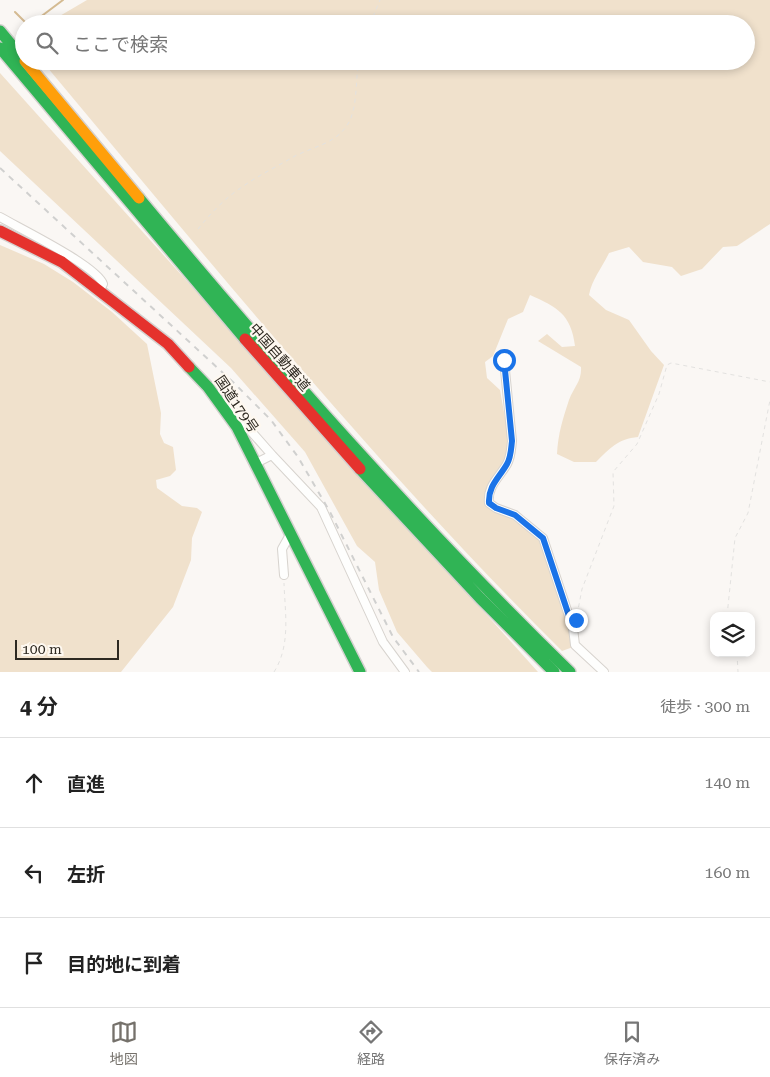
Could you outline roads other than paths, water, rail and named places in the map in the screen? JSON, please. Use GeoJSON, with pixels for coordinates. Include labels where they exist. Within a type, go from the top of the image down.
{"type":"FeatureCollection","features":[{"type":"Feature","properties":{"kind":"highway","name":"中国自動車道"},"geometry":{"type":"LineString","coordinates":[[0,31],[15,49]]}},
{"type":"Feature","properties":{"kind":"highway","name":"中国自動車道"},"geometry":{"type":"LineString","coordinates":[[0,48],[15,66]]}},
{"type":"Feature","properties":{"kind":"highway","name":"中国自動車道"},"geometry":{"type":"LineString","coordinates":[[18,70],[155,235],[306,410],[478,597],[554,672]]}},
{"type":"Feature","properties":{"kind":"highway","name":"中国自動車道"},"geometry":{"type":"LineString","coordinates":[[32,70],[315,405],[481,585],[570,672]]}},
{"type":"Feature","properties":{"kind":"highway","name":"国道179号"},"geometry":{"type":"LineString","coordinates":[[0,231],[62,262],[168,344],[190,365],[223,406],[256,463],[360,672]]}},
{"type":"Feature","properties":{"kind":"street"},"geometry":{"type":"LineString","coordinates":[[0,217],[37,237],[96,275],[102,284],[100,290]]}},
{"type":"Feature","properties":{"kind":"street"},"geometry":{"type":"LineString","coordinates":[[504,360],[512,441],[511,454],[507,465],[490,489],[489,503],[496,508],[515,515],[543,538],[573,628],[575,644],[604,672]]}},
{"type":"Feature","properties":{"kind":"street"},"geometry":{"type":"LineString","coordinates":[[223,406],[235,413],[321,507],[383,642],[404,672]]}},
{"type":"Feature","properties":{"kind":"street"},"geometry":{"type":"LineString","coordinates":[[256,463],[272,454]]}},
{"type":"Feature","properties":{"kind":"street"},"geometry":{"type":"LineString","coordinates":[[284,575],[282,549],[291,533]]}},
{"type":"Feature","properties":{"kind":"waterway"},"geometry":{"type":"LineString","coordinates":[[43,15],[63,0]]}},
{"type":"Feature","properties":{"kind":"waterway"},"geometry":{"type":"LineString","coordinates":[[15,12],[18,15]]}},
{"type":"Feature","properties":{"kind":"railway"},"geometry":{"type":"LineString","coordinates":[[0,168],[234,383],[271,420],[298,457],[330,512],[393,637],[419,672]]}}]}
